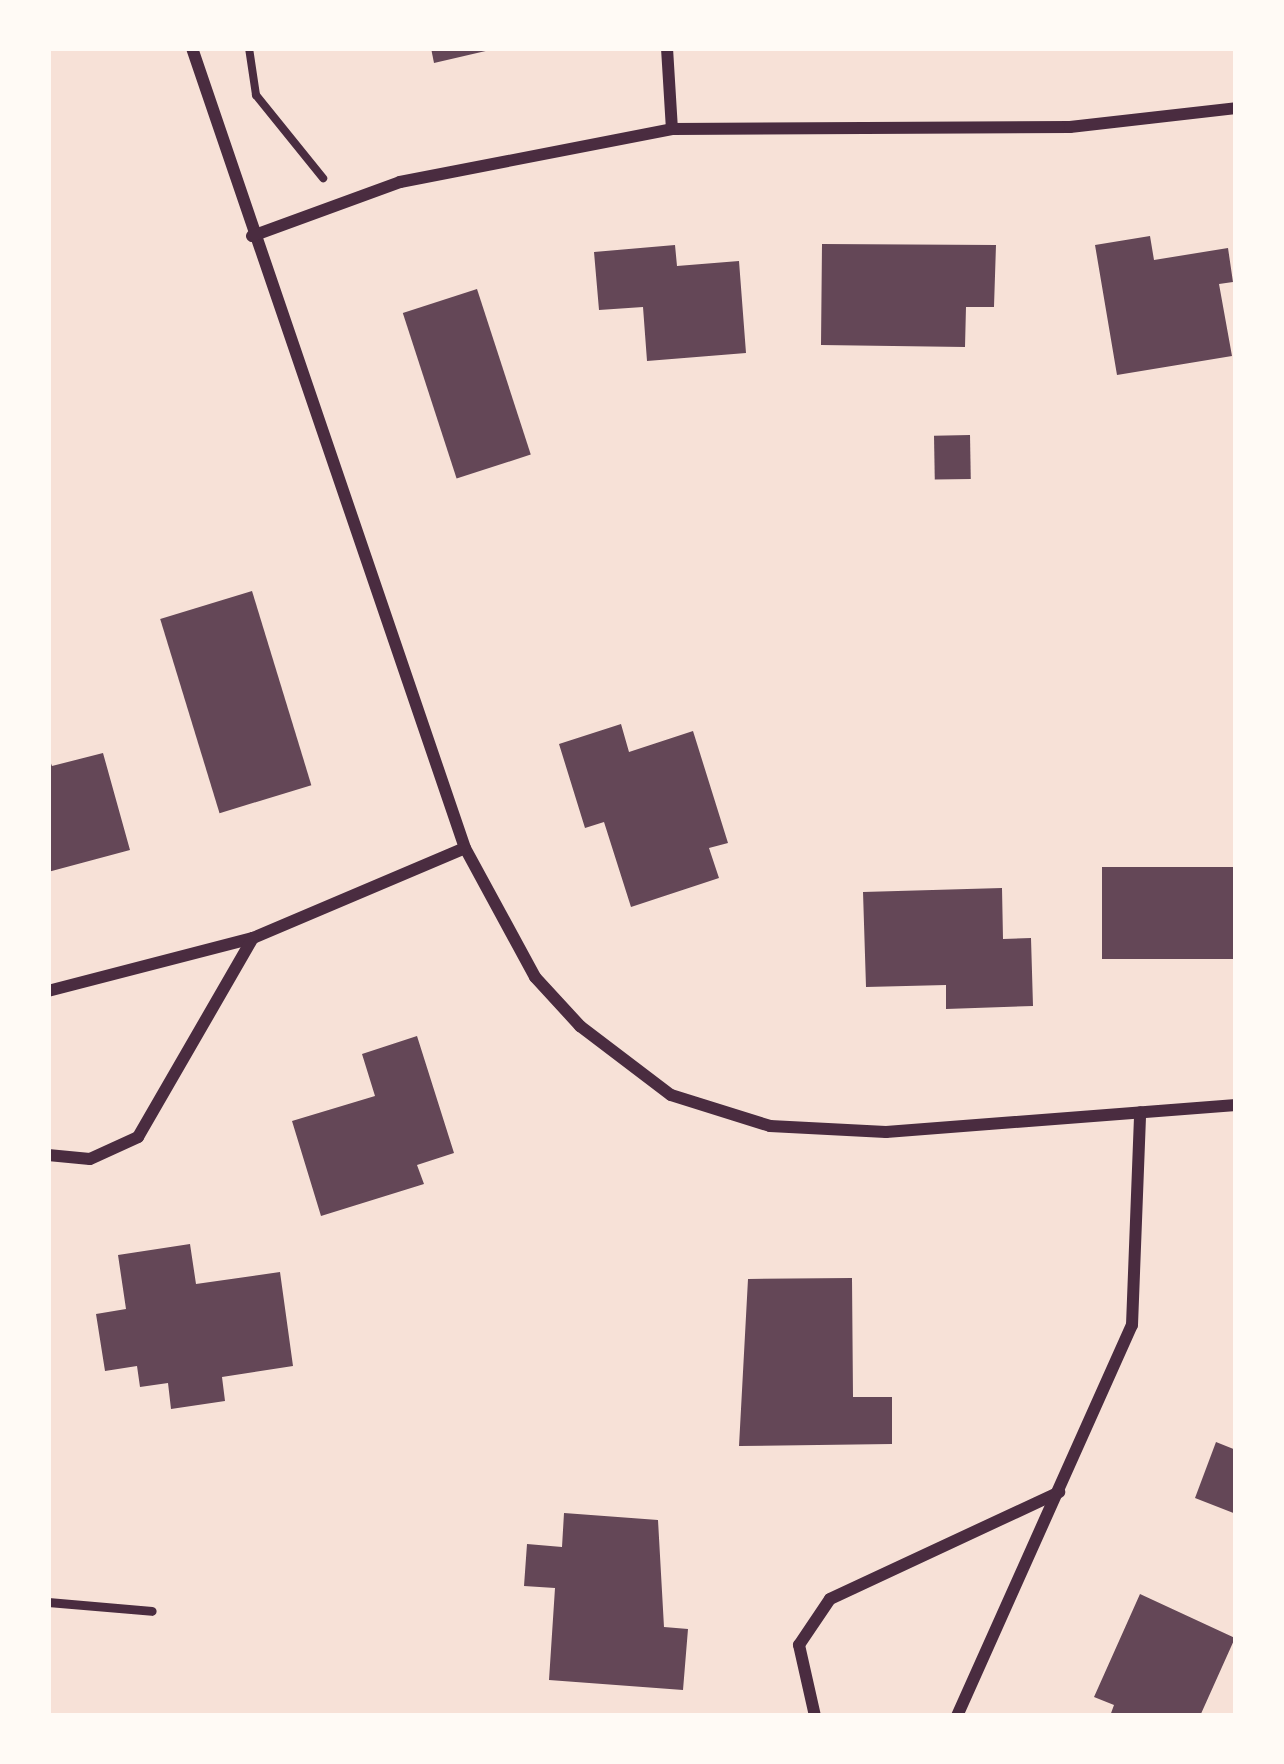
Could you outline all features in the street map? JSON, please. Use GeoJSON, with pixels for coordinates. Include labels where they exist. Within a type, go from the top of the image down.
{"type":"FeatureCollection","features":[{"type":"Feature","properties":{"kind":"street"},"geometry":{"type":"LineString","coordinates":[[192,48],[252,236],[465,848],[535,977],[671,1095],[822,1132],[1236,1105]]}},
{"type":"Feature","properties":{"kind":"street"},"geometry":{"type":"LineString","coordinates":[[667,48],[672,129]]}},
{"type":"Feature","properties":{"kind":"street"},"geometry":{"type":"LineString","coordinates":[[252,236],[344,203],[542,146],[672,129],[1070,128],[1236,108]]}},
{"type":"Feature","properties":{"kind":"street"},"geometry":{"type":"LineString","coordinates":[[48,991],[254,938],[465,848]]}},
{"type":"Feature","properties":{"kind":"street"},"geometry":{"type":"LineString","coordinates":[[48,1155],[91,1159],[138,1137],[254,938]]}},
{"type":"Feature","properties":{"kind":"street"},"geometry":{"type":"LineString","coordinates":[[957,1716],[1132,1325],[1140,1112]]}},
{"type":"Feature","properties":{"kind":"street"},"geometry":{"type":"LineString","coordinates":[[815,1716],[799,1645],[830,1599],[1060,1492]]}},
{"type":"Feature","properties":{"kind":"lane"},"geometry":{"type":"LineString","coordinates":[[48,1602],[152,1611]]}},
{"type":"Feature","properties":{"kind":"path"},"geometry":{"type":"LineString","coordinates":[[249,48],[256,95],[344,203]]}},
{"type":"Feature","properties":{"kind":"building"},"geometry":{"type":"Polygon","coordinates":[[[431,48],[489,48],[490,50],[434,63],[431,48]]]}},
{"type":"Feature","properties":{"kind":"building"},"geometry":{"type":"Polygon","coordinates":[[[1150,236],[1154,260],[1228,248],[1233,282],[1219,284],[1232,356],[1117,375],[1095,245],[1150,236]]]}},
{"type":"Feature","properties":{"kind":"building"},"geometry":{"type":"Polygon","coordinates":[[[822,244],[996,245],[994,307],[966,307],[965,347],[821,345],[822,244]]]}},
{"type":"Feature","properties":{"kind":"building"},"geometry":{"type":"Polygon","coordinates":[[[675,245],[677,266],[739,261],[746,353],[647,361],[643,307],[599,310],[594,252],[675,245]]]}},
{"type":"Feature","properties":{"kind":"building"},"geometry":{"type":"Polygon","coordinates":[[[477,289],[531,454],[457,479],[403,313],[477,289]]]}},
{"type":"Feature","properties":{"kind":"building"},"geometry":{"type":"Polygon","coordinates":[[[970,435],[971,479],[935,480],[934,436],[970,435]]]}},
{"type":"Feature","properties":{"kind":"building"},"geometry":{"type":"Polygon","coordinates":[[[252,591],[311,785],[220,813],[160,619],[252,591]]]}},
{"type":"Feature","properties":{"kind":"building"},"geometry":{"type":"Polygon","coordinates":[[[621,724],[629,752],[693,731],[728,843],[709,848],[719,878],[631,907],[604,822],[585,828],[559,744],[621,724]]]}},
{"type":"Feature","properties":{"kind":"building"},"geometry":{"type":"Polygon","coordinates":[[[103,753],[130,850],[48,872],[48,756],[52,766],[103,753]]]}},
{"type":"Feature","properties":{"kind":"building"},"geometry":{"type":"Polygon","coordinates":[[[1102,867],[1236,867],[1236,959],[1102,959],[1102,867]]]}},
{"type":"Feature","properties":{"kind":"building"},"geometry":{"type":"Polygon","coordinates":[[[1002,888],[1003,939],[1031,938],[1033,1006],[946,1009],[946,985],[866,987],[863,892],[1002,888]]]}},
{"type":"Feature","properties":{"kind":"building"},"geometry":{"type":"Polygon","coordinates":[[[417,1036],[454,1153],[417,1165],[424,1184],[321,1216],[292,1121],[375,1096],[362,1054],[417,1036]]]}},
{"type":"Feature","properties":{"kind":"building"},"geometry":{"type":"Polygon","coordinates":[[[190,1244],[196,1284],[280,1272],[293,1366],[222,1377],[225,1401],[171,1409],[168,1383],[140,1387],[137,1366],[105,1371],[96,1314],[126,1309],[118,1255],[190,1244]]]}},
{"type":"Feature","properties":{"kind":"building"},"geometry":{"type":"Polygon","coordinates":[[[852,1278],[853,1397],[892,1397],[892,1444],[739,1446],[748,1279],[852,1278]]]}},
{"type":"Feature","properties":{"kind":"building"},"geometry":{"type":"Polygon","coordinates":[[[1216,1442],[1236,1450],[1236,1514],[1195,1498],[1216,1442]]]}},
{"type":"Feature","properties":{"kind":"building"},"geometry":{"type":"Polygon","coordinates":[[[564,1513],[658,1520],[664,1627],[688,1629],[683,1690],[549,1680],[555,1588],[524,1586],[527,1544],[562,1547],[564,1513]]]}},
{"type":"Feature","properties":{"kind":"building"},"geometry":{"type":"Polygon","coordinates":[[[1140,1594],[1235,1638],[1200,1716],[1110,1716],[1114,1705],[1094,1697],[1140,1594]]]}}]}
